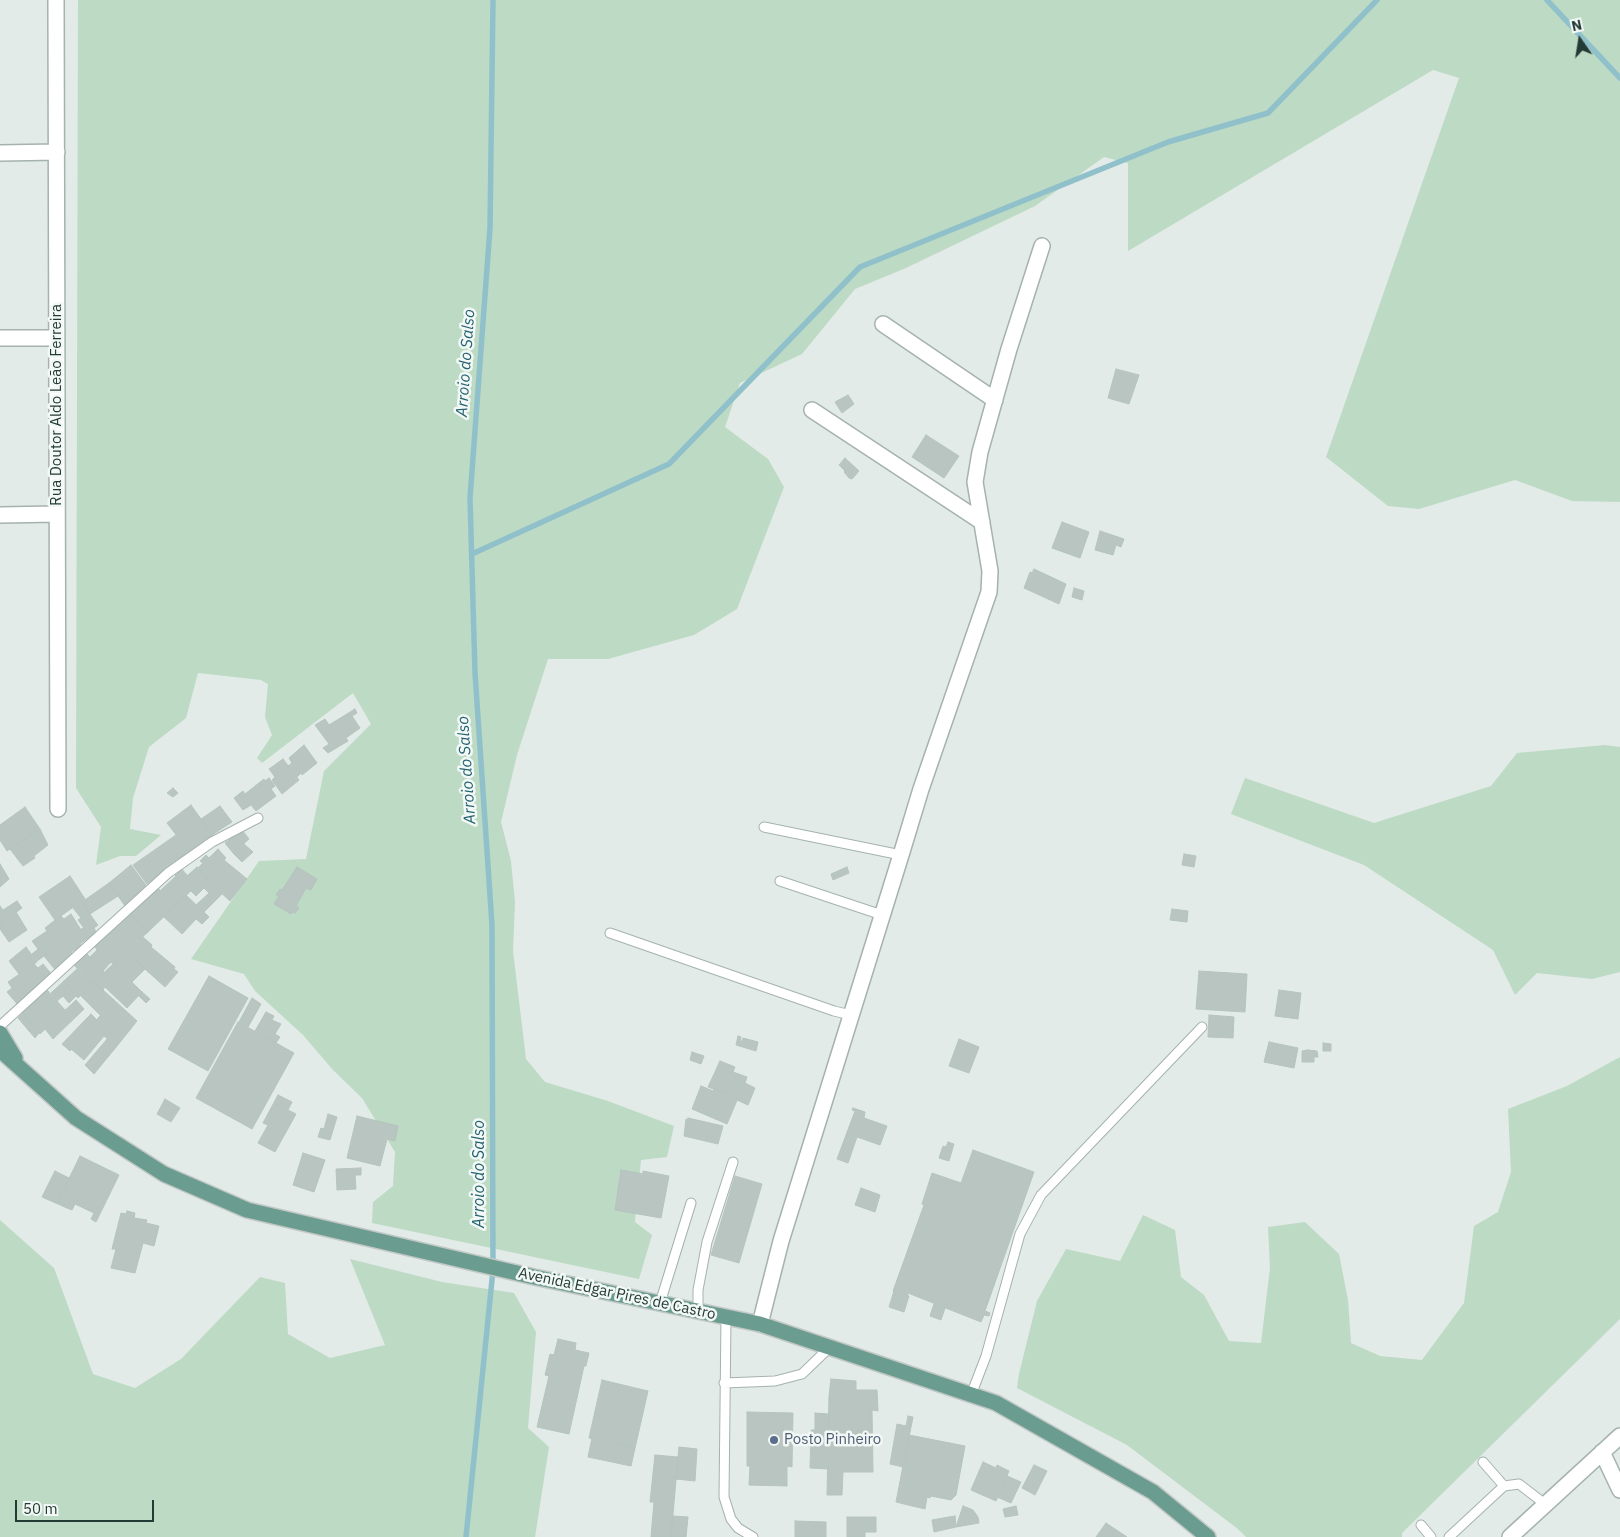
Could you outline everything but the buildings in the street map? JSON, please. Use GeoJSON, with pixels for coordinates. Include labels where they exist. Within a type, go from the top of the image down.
{"type":"FeatureCollection","features":[{"type":"Feature","properties":{"kind":"main road","name":"Avenida Edgar Pires de Castro"},"geometry":{"type":"LineString","coordinates":[[0,1033],[22,1070]]}},
{"type":"Feature","properties":{"kind":"main road","name":"Avenida Edgar Pires de Castro"},"geometry":{"type":"LineString","coordinates":[[0,1050],[76,1118],[164,1174],[247,1210],[505,1270],[760,1324],[996,1403],[1153,1492],[1208,1537]]}},
{"type":"Feature","properties":{"kind":"street","name":"Rua Doutor Aldo Leão Ferreira"},"geometry":{"type":"LineString","coordinates":[[56,0],[58,809]]}},
{"type":"Feature","properties":{"kind":"street"},"geometry":{"type":"LineString","coordinates":[[0,153],[57,152]]}},
{"type":"Feature","properties":{"kind":"street"},"geometry":{"type":"LineString","coordinates":[[760,1324],[780,1241],[921,789],[989,592],[990,571],[975,482],[980,452],[1042,246]]}},
{"type":"Feature","properties":{"kind":"street"},"geometry":{"type":"LineString","coordinates":[[883,324],[995,400]]}},
{"type":"Feature","properties":{"kind":"street"},"geometry":{"type":"LineString","coordinates":[[0,338],[57,338]]}},
{"type":"Feature","properties":{"kind":"street"},"geometry":{"type":"LineString","coordinates":[[812,410],[982,522]]}},
{"type":"Feature","properties":{"kind":"street"},"geometry":{"type":"LineString","coordinates":[[0,515],[57,514]]}},
{"type":"Feature","properties":{"kind":"street"},"geometry":{"type":"LineString","coordinates":[[1510,1537],[1620,1436]]}},
{"type":"Feature","properties":{"kind":"street"},"geometry":{"type":"LineString","coordinates":[[1602,1452],[1620,1490]]}},
{"type":"Feature","properties":{"kind":"lane"},"geometry":{"type":"LineString","coordinates":[[0,1026],[168,873],[212,842],[258,818]]}},
{"type":"Feature","properties":{"kind":"lane"},"geometry":{"type":"LineString","coordinates":[[764,826],[901,855]]}},
{"type":"Feature","properties":{"kind":"lane"},"geometry":{"type":"LineString","coordinates":[[780,880],[882,915]]}},
{"type":"Feature","properties":{"kind":"lane"},"geometry":{"type":"LineString","coordinates":[[610,933],[834,1011],[851,1015]]}},
{"type":"Feature","properties":{"kind":"lane"},"geometry":{"type":"LineString","coordinates":[[971,1395],[986,1356],[1020,1234],[1041,1195],[1202,1027]]}},
{"type":"Feature","properties":{"kind":"lane"},"geometry":{"type":"LineString","coordinates":[[698,1311],[698,1290],[707,1242],[733,1162]]}},
{"type":"Feature","properties":{"kind":"lane"},"geometry":{"type":"LineString","coordinates":[[660,1303],[691,1202]]}},
{"type":"Feature","properties":{"kind":"lane"},"geometry":{"type":"LineString","coordinates":[[726,1316],[724,1497],[731,1518],[738,1528],[753,1537]]}},
{"type":"Feature","properties":{"kind":"lane"},"geometry":{"type":"LineString","coordinates":[[724,1383],[775,1381],[802,1374],[830,1347]]}},
{"type":"Feature","properties":{"kind":"lane"},"geometry":{"type":"LineString","coordinates":[[1483,1462],[1504,1486]]}},
{"type":"Feature","properties":{"kind":"lane"},"geometry":{"type":"LineString","coordinates":[[1449,1537],[1504,1486],[1519,1484],[1545,1504]]}},
{"type":"Feature","properties":{"kind":"lane"},"geometry":{"type":"LineString","coordinates":[[1421,1525],[1431,1537]]}},
{"type":"Feature","properties":{"kind":"green space"},"geometry":{"type":"Polygon","coordinates":[[[78,0],[1620,0],[1620,502],[1572,501],[1515,480],[1419,509],[1388,506],[1326,457],[1459,78],[1433,70],[1128,251],[1128,163],[1104,157],[1035,206],[906,268],[855,289],[802,354],[740,383],[725,427],[768,459],[784,487],[737,609],[694,635],[608,659],[548,659],[517,755],[501,822],[511,861],[515,902],[513,951],[526,1059],[545,1082],[608,1101],[674,1126],[667,1157],[641,1160],[635,1222],[652,1235],[639,1279],[372,1223],[373,1202],[393,1186],[395,1152],[362,1098],[333,1070],[303,1035],[255,991],[244,974],[191,959],[259,861],[306,859],[324,771],[371,724],[353,693],[262,763],[257,758],[272,735],[265,717],[268,684],[261,680],[198,673],[186,718],[149,747],[133,798],[130,829],[161,835],[136,856],[120,856],[96,865],[101,827],[76,788],[78,0]]]}},
{"type":"Feature","properties":{"kind":"green space"},"geometry":{"type":"Polygon","coordinates":[[[1605,745],[1620,747],[1620,972],[1592,979],[1537,973],[1515,995],[1493,950],[1364,865],[1231,814],[1245,778],[1374,823],[1491,786],[1517,753],[1605,745]]]}},
{"type":"Feature","properties":{"kind":"green space"},"geometry":{"type":"Polygon","coordinates":[[[1620,1057],[1620,1319],[1402,1533],[1402,1537],[1246,1537],[1127,1445],[1017,1388],[1037,1301],[1066,1249],[1120,1261],[1143,1215],[1175,1230],[1181,1277],[1204,1295],[1229,1341],[1261,1343],[1270,1268],[1268,1227],[1305,1222],[1339,1254],[1348,1300],[1351,1343],[1380,1356],[1422,1360],[1464,1303],[1474,1226],[1498,1212],[1511,1172],[1508,1109],[1567,1086],[1620,1057]]]}},
{"type":"Feature","properties":{"kind":"green space"},"geometry":{"type":"Polygon","coordinates":[[[0,1220],[54,1268],[93,1374],[135,1388],[181,1359],[260,1277],[285,1283],[288,1334],[330,1358],[385,1345],[350,1259],[442,1282],[514,1293],[536,1332],[528,1428],[549,1447],[535,1537],[0,1537],[0,1220]]]}},
{"type":"Feature","properties":{"kind":"waterway","name":"Arroio do Salso"},"geometry":{"type":"LineString","coordinates":[[466,1537],[493,1270],[492,925],[475,673],[470,498],[490,228],[493,0]]}},
{"type":"Feature","properties":{"kind":"waterway"},"geometry":{"type":"LineString","coordinates":[[472,554],[669,464],[860,267],[1168,142],[1268,113],[1377,0]]}},
{"type":"Feature","properties":{"kind":"waterway"},"geometry":{"type":"LineString","coordinates":[[1547,0],[1620,78]]}},
{"type":"Feature","properties":{"kind":"place","name":"Posto Pinheiro"},"geometry":{"type":"Point","coordinates":[774,1440]}}]}
